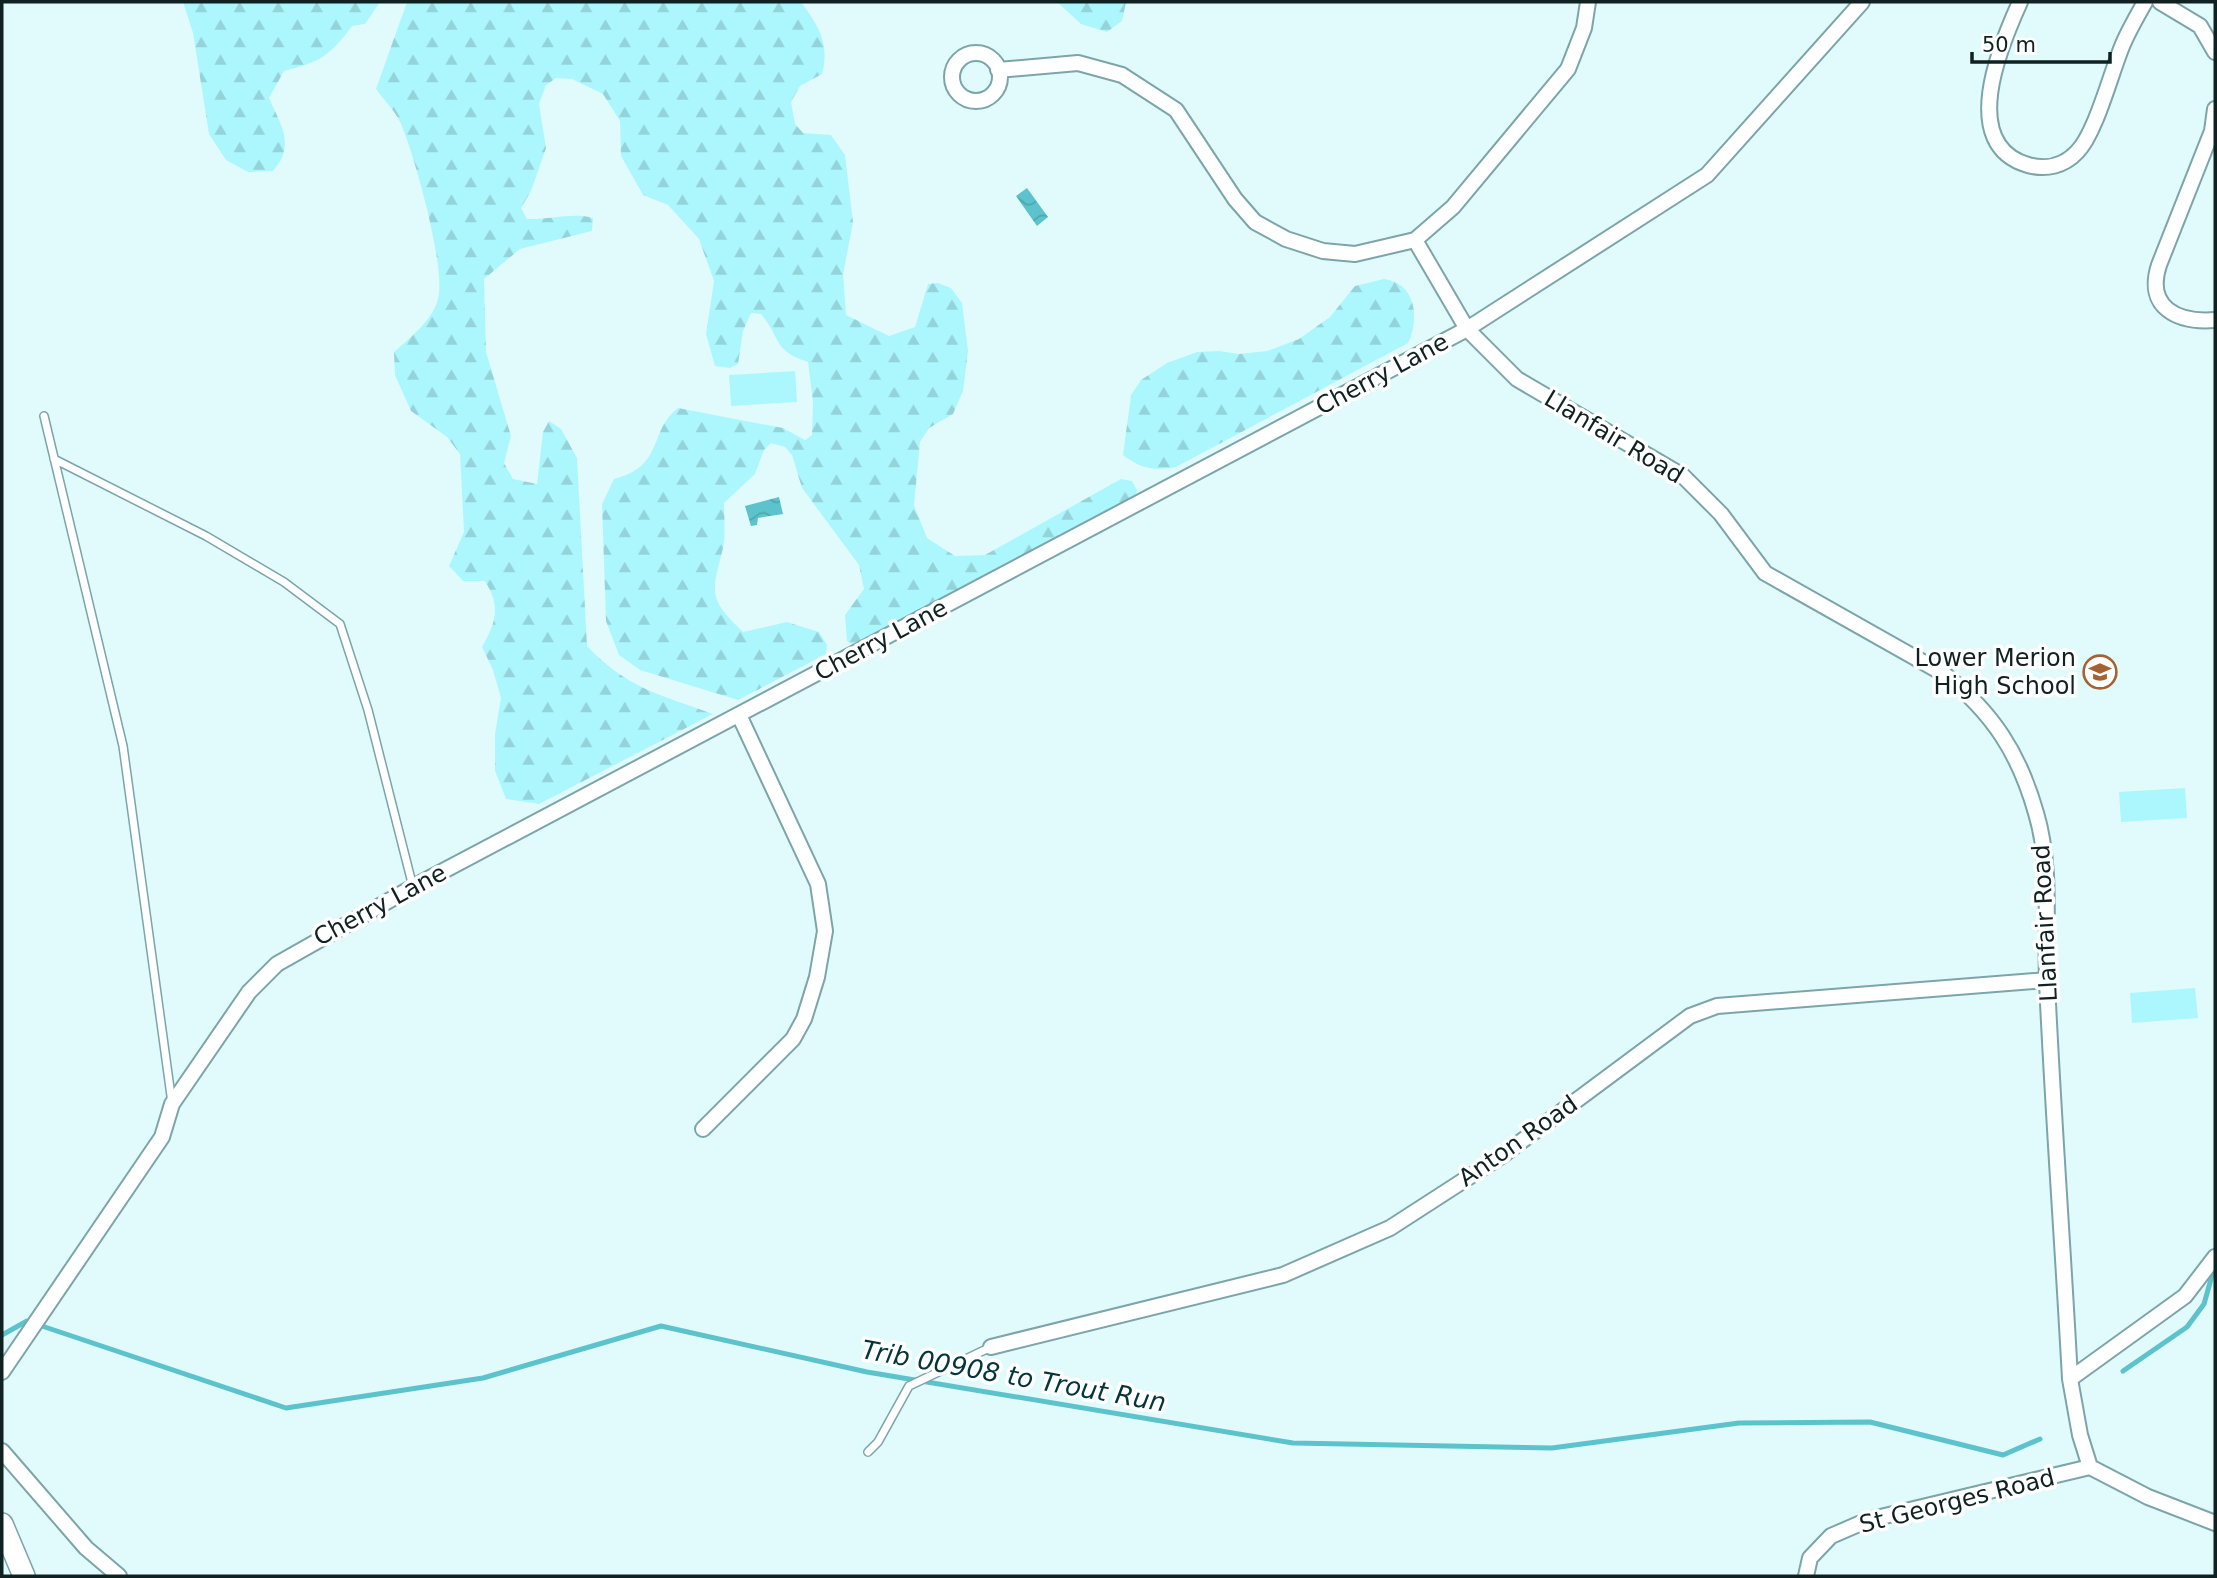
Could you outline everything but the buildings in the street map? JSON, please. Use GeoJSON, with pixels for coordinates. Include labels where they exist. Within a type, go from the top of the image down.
{"type":"FeatureCollection","features":[{"type":"Feature","properties":{"kind":"street"},"geometry":{"type":"LineString","coordinates":[[999,70],[1078,63],[1122,75],[1176,110],[1255,222],[1286,239],[1322,250],[1355,254],[1415,240],[1453,206],[1558,83],[1579,44],[1588,2]]}},
{"type":"Feature","properties":{"kind":"street","name":"Cherry Lane"},"geometry":{"type":"LineString","coordinates":[[2,1372],[162,1137],[172,1104],[249,992],[277,964],[412,887],[1467,329],[1707,175],[1861,2]]}},
{"type":"Feature","properties":{"kind":"street"},"geometry":{"type":"LineString","coordinates":[[2020,2],[1998,60],[1989,115],[1991,132],[2004,150],[2022,163],[2042,168],[2067,161],[2085,142],[2124,42],[2145,2]]}},
{"type":"Feature","properties":{"kind":"street"},"geometry":{"type":"LineString","coordinates":[[2160,2],[2200,26],[2215,52]]}},
{"type":"Feature","properties":{"kind":"street"},"geometry":{"type":"LineString","coordinates":[[2215,109],[2212,131],[2159,265],[2154,289],[2158,300],[2177,315],[2187,320],[2215,320]]}},
{"type":"Feature","properties":{"kind":"street","name":"Llanfair Road"},"geometry":{"type":"LineString","coordinates":[[1415,240],[1467,329],[1517,379],[1683,476],[1721,514],[1765,573],[1944,674],[1977,703],[2002,732],[2021,768],[2037,814],[2044,852],[2047,980],[2070,1379],[2080,1435],[2090,1467]]}},
{"type":"Feature","properties":{"kind":"street"},"geometry":{"type":"LineString","coordinates":[[703,1129],[793,1039],[804,1019],[817,977],[825,931],[818,884],[739,715]]}},
{"type":"Feature","properties":{"kind":"street","name":"Anton Road"},"geometry":{"type":"LineString","coordinates":[[991,1347],[1283,1275],[1390,1228],[1503,1155],[1690,1016],[1717,1006],[2047,980]]}},
{"type":"Feature","properties":{"kind":"street"},"geometry":{"type":"LineString","coordinates":[[2070,1379],[2185,1296],[2215,1256]]}},
{"type":"Feature","properties":{"kind":"street"},"geometry":{"type":"LineString","coordinates":[[2,1451],[86,1548],[119,1576]]}},
{"type":"Feature","properties":{"kind":"street"},"geometry":{"type":"LineString","coordinates":[[2090,1467],[2148,1497],[2215,1523]]}},
{"type":"Feature","properties":{"kind":"street","name":"St Georges Road"},"geometry":{"type":"LineString","coordinates":[[1806,1576],[1810,1558],[1830,1536],[1868,1520],[2090,1467]]}},
{"type":"Feature","properties":{"kind":"street"},"geometry":{"type":"LineString","coordinates":[[2,1524],[24,1576]]}},
{"type":"Feature","properties":{"kind":"lane"},"geometry":{"type":"LineString","coordinates":[[44,416],[123,746],[172,1104]]}},
{"type":"Feature","properties":{"kind":"lane"},"geometry":{"type":"LineString","coordinates":[[54,458],[228,549],[284,582],[340,624],[368,710],[412,887]]}},
{"type":"Feature","properties":{"kind":"lane"},"geometry":{"type":"LineString","coordinates":[[868,1452],[878,1442],[909,1385],[991,1347]]}},
{"type":"Feature","properties":{"kind":"green space"},"geometry":{"type":"Polygon","coordinates":[[[183,2],[380,2],[365,24],[352,26],[330,51],[316,61],[284,71],[269,98],[284,135],[284,153],[273,171],[248,172],[226,160],[209,134],[193,33],[183,2]]]}},
{"type":"Feature","properties":{"kind":"green space"},"geometry":{"type":"Polygon","coordinates":[[[407,2],[801,2],[821,36],[824,63],[822,74],[800,86],[791,102],[795,124],[803,133],[831,135],[845,155],[853,222],[843,275],[846,315],[889,336],[915,327],[928,284],[938,283],[951,288],[962,303],[968,351],[963,391],[953,414],[929,428],[920,442],[914,505],[927,538],[955,556],[985,555],[1121,479],[1132,481],[1137,490],[1136,496],[853,645],[847,641],[845,615],[864,589],[859,565],[802,488],[792,455],[785,447],[771,443],[764,450],[755,474],[724,503],[724,543],[716,575],[715,594],[723,610],[743,632],[787,622],[819,632],[827,645],[826,654],[738,700],[640,670],[619,655],[606,621],[602,504],[614,479],[641,466],[649,457],[669,417],[678,408],[783,428],[805,440],[812,435],[813,402],[808,362],[783,348],[761,314],[751,313],[743,331],[738,364],[730,368],[715,366],[706,334],[714,281],[699,239],[668,205],[643,195],[621,156],[620,121],[603,94],[572,79],[556,78],[546,85],[539,104],[546,148],[531,191],[521,208],[527,219],[577,216],[593,218],[592,231],[520,249],[484,279],[486,352],[511,436],[504,463],[513,479],[537,484],[543,432],[549,421],[561,429],[577,458],[587,646],[616,672],[645,689],[713,714],[539,804],[506,799],[495,771],[495,734],[501,698],[493,670],[482,647],[491,630],[495,607],[485,581],[463,581],[449,566],[464,532],[460,454],[447,437],[411,411],[395,375],[394,352],[428,318],[434,310],[439,293],[437,257],[427,208],[407,139],[399,120],[376,89],[407,2]]]}},
{"type":"Feature","properties":{"kind":"green space"},"geometry":{"type":"Polygon","coordinates":[[[1057,2],[1126,2],[1122,21],[1107,32],[1081,24],[1057,2]]]}},
{"type":"Feature","properties":{"kind":"green space"},"geometry":{"type":"Polygon","coordinates":[[[1384,279],[1403,287],[1413,304],[1414,323],[1408,343],[1176,467],[1148,468],[1123,455],[1131,395],[1141,380],[1167,363],[1197,352],[1239,354],[1267,351],[1299,339],[1330,317],[1355,286],[1384,279]]]}},
{"type":"Feature","properties":{"kind":"green space"},"geometry":{"type":"Polygon","coordinates":[[[795,371],[797,402],[731,406],[729,375],[795,371]]]}},
{"type":"Feature","properties":{"kind":"green space"},"geometry":{"type":"Polygon","coordinates":[[[2185,788],[2187,818],[2121,822],[2119,792],[2185,788]]]}},
{"type":"Feature","properties":{"kind":"green space"},"geometry":{"type":"Polygon","coordinates":[[[2195,988],[2198,1018],[2132,1023],[2130,993],[2195,988]]]}},
{"type":"Feature","properties":{"kind":"water"},"geometry":{"type":"Polygon","coordinates":[[[1027,188],[1048,217],[1037,226],[1016,196],[1027,188]]]}},
{"type":"Feature","properties":{"kind":"water"},"geometry":{"type":"Polygon","coordinates":[[[779,497],[783,514],[758,518],[757,525],[751,526],[745,506],[779,497]]]}},
{"type":"Feature","properties":{"kind":"waterway"},"geometry":{"type":"LineString","coordinates":[[2123,1371],[2187,1327],[2204,1304],[2215,1265]]}},
{"type":"Feature","properties":{"kind":"waterway","name":"Trib 00908 to Trout Run"},"geometry":{"type":"LineString","coordinates":[[2,1335],[27,1321],[286,1408],[483,1378],[661,1326],[867,1372],[1293,1443],[1552,1448],[1739,1423],[1870,1422],[2003,1455],[2040,1439]]}},
{"type":"Feature","properties":{"kind":"place","name":"Lower Merion High School"},"geometry":{"type":"Point","coordinates":[2100,672]}}]}
